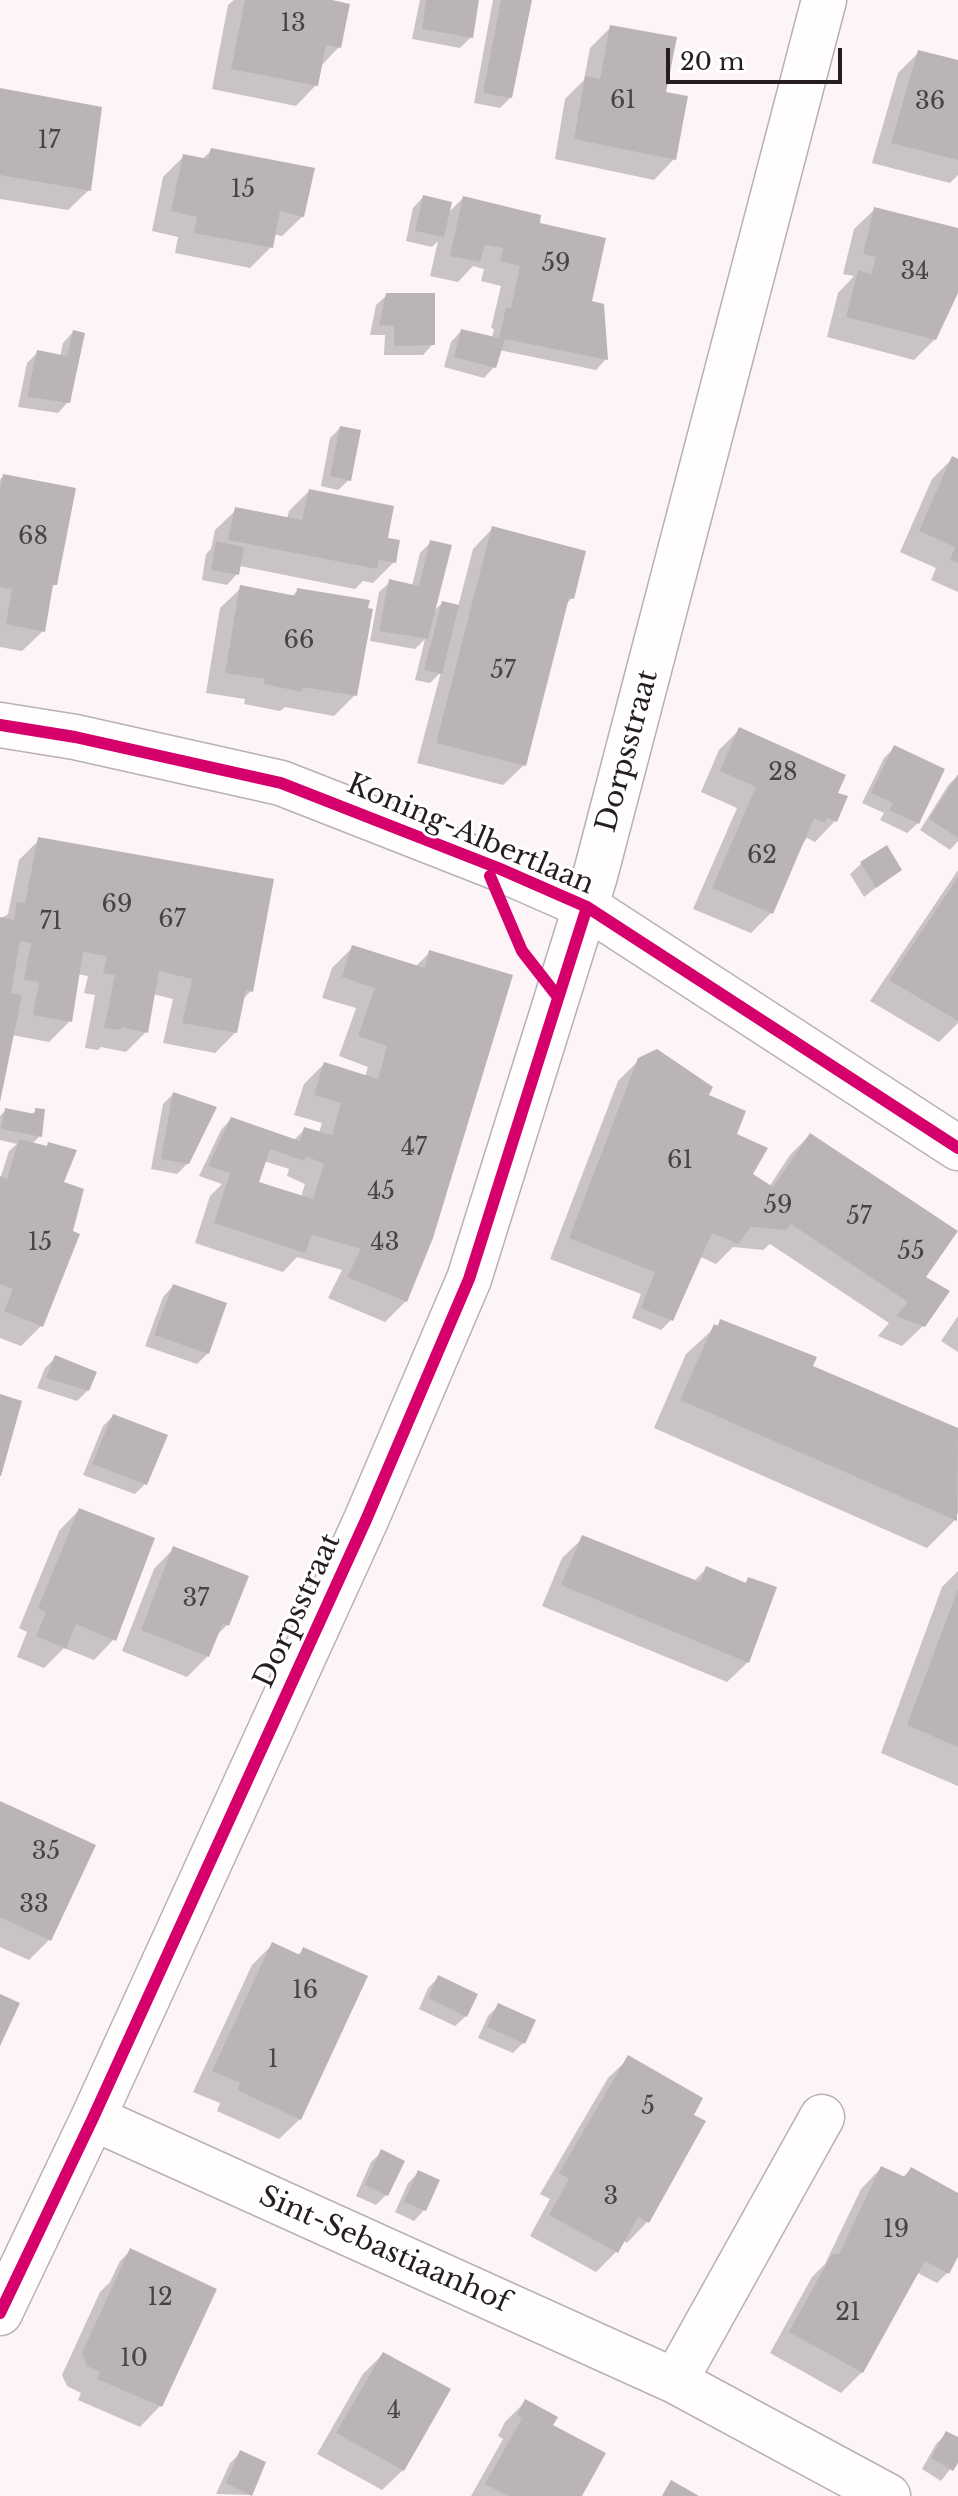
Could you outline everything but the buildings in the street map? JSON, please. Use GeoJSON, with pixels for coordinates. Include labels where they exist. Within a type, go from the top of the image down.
{"type":"FeatureCollection","features":[{"type":"Feature","properties":{"kind":"street","name":"Dorpsstraat"},"geometry":{"type":"LineString","coordinates":[[0,2313],[93,2118],[366,1520],[469,1279],[587,907],[824,0]]}},
{"type":"Feature","properties":{"kind":"street","name":"Koning-Albertlaan"},"geometry":{"type":"LineString","coordinates":[[0,725],[75,737],[281,783],[498,868],[587,907],[958,1148]]}},
{"type":"Feature","properties":{"kind":"street"},"geometry":{"type":"LineString","coordinates":[[675,2381],[822,2117]]}},
{"type":"Feature","properties":{"kind":"street","name":"Sint-Sebastiaanhof"},"geometry":{"type":"LineString","coordinates":[[93,2118],[675,2381],[888,2496]]}},
{"type":"Feature","properties":{"kind":"cycle path"},"geometry":{"type":"LineString","coordinates":[[0,725],[75,737],[281,783],[498,868],[587,907],[958,1148]]}},
{"type":"Feature","properties":{"kind":"cycle path"},"geometry":{"type":"LineString","coordinates":[[490,876],[522,951],[558,997]]}},
{"type":"Feature","properties":{"kind":"cycle path"},"geometry":{"type":"LineString","coordinates":[[0,2313],[93,2118],[366,1520],[469,1279],[587,907]]}}]}
